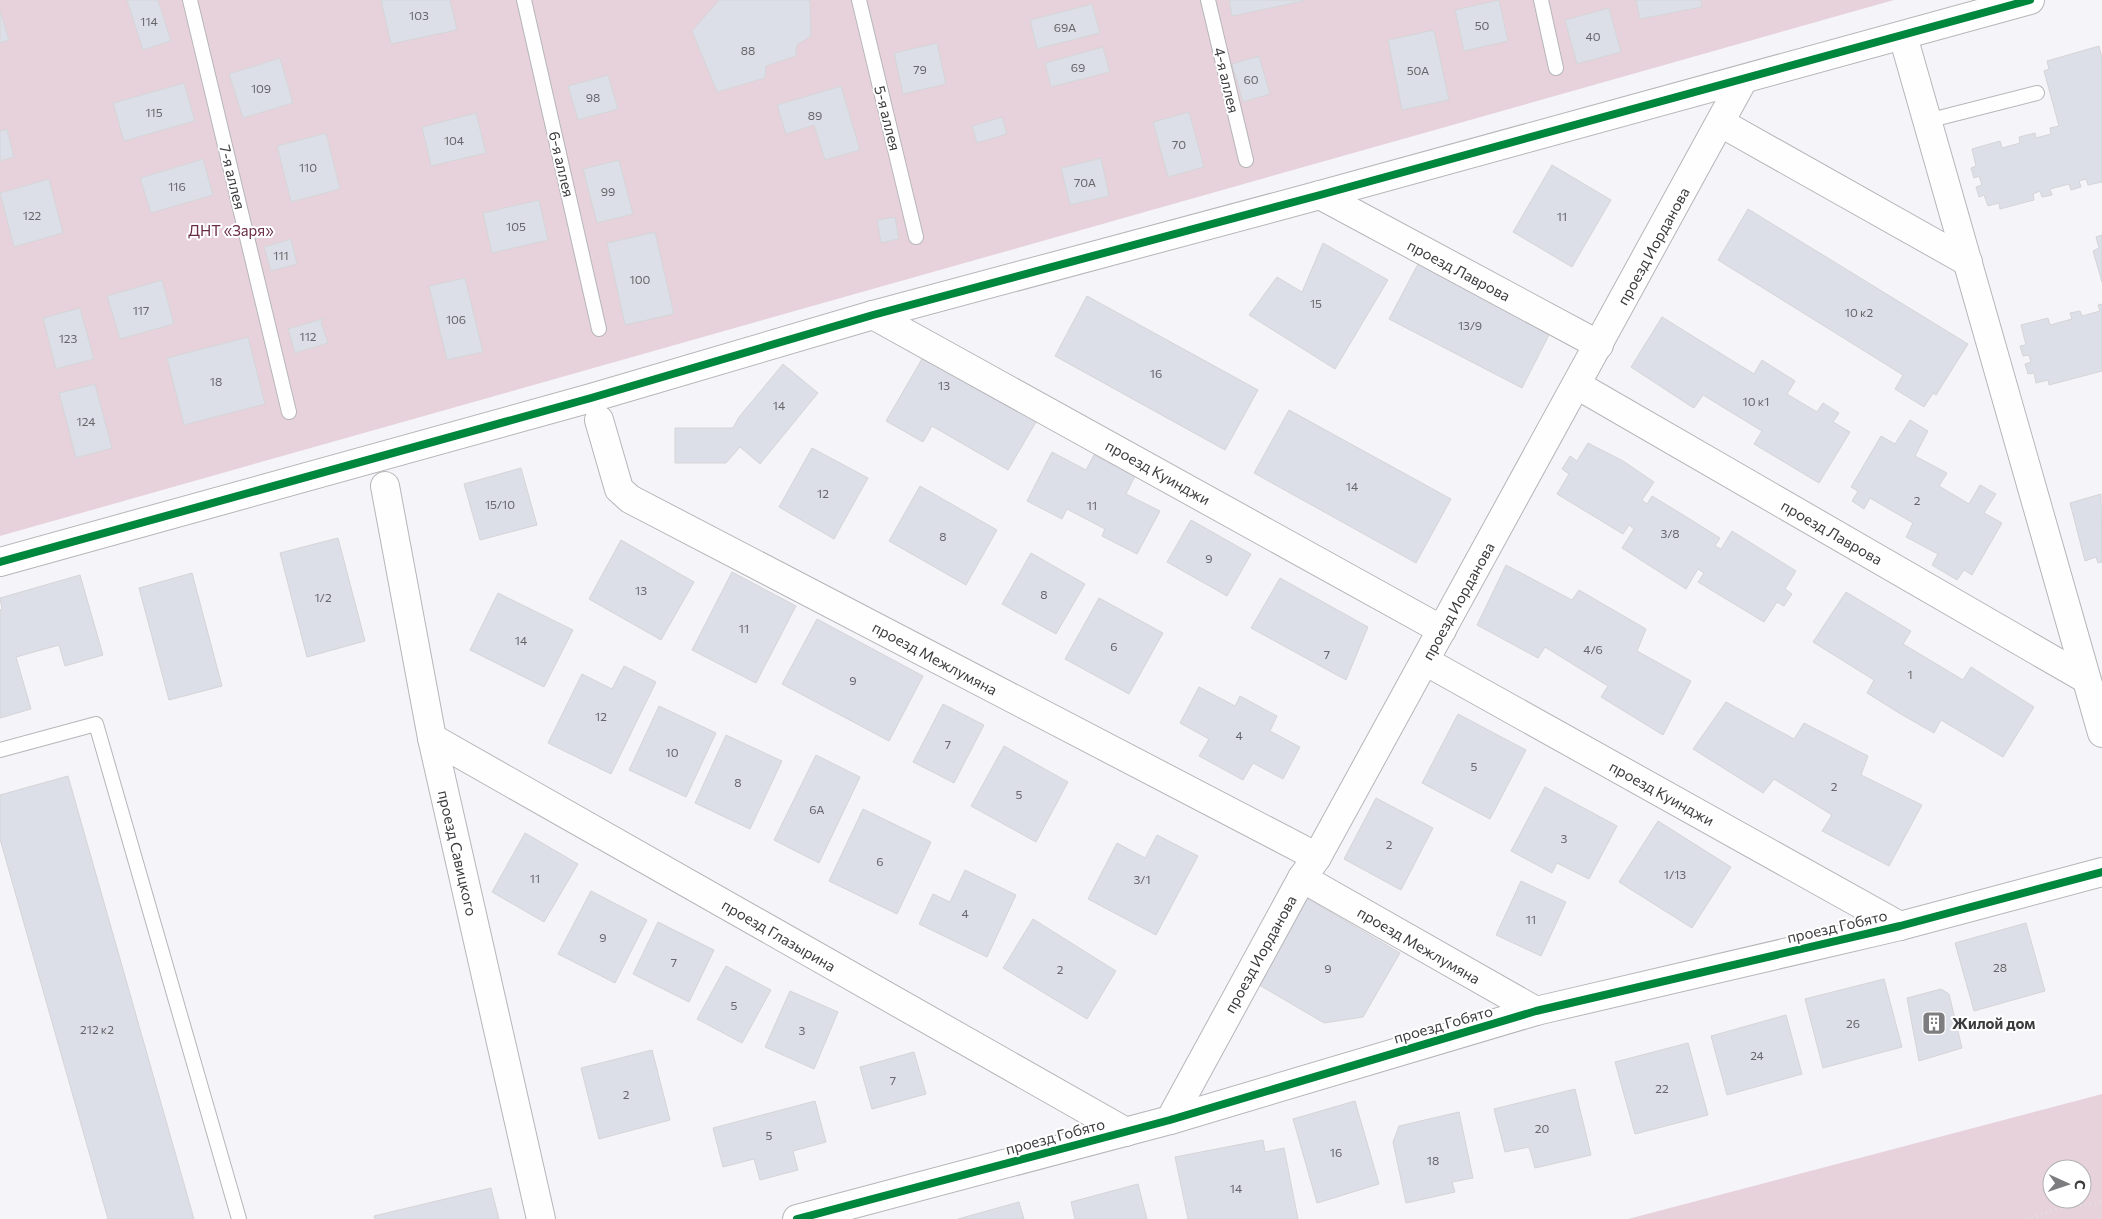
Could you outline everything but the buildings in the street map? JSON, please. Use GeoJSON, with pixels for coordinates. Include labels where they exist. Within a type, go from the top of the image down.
{"type":"FeatureCollection","features":[{"type":"Feature","properties":{"kind":"street"},"geometry":{"type":"LineString","coordinates":[[0,562],[508,422],[873,315],[1320,196],[2030,0]]}},
{"type":"Feature","properties":{"kind":"street"},"geometry":{"type":"LineString","coordinates":[[1903,36],[2102,733]]}},
{"type":"Feature","properties":{"kind":"street","name":"проезд Иорданова"},"geometry":{"type":"LineString","coordinates":[[1170,1120],[1425,661],[1743,80]]}},
{"type":"Feature","properties":{"kind":"street"},"geometry":{"type":"LineString","coordinates":[[1721,123],[1968,262]]}},
{"type":"Feature","properties":{"kind":"street","name":"проезд Лаврова"},"geometry":{"type":"LineString","coordinates":[[1320,196],[1599,345]]}},
{"type":"Feature","properties":{"kind":"street","name":"проезд Куинджи"},"geometry":{"type":"LineString","coordinates":[[873,315],[1442,630]]}},
{"type":"Feature","properties":{"kind":"street","name":"проезд Лаврова"},"geometry":{"type":"LineString","coordinates":[[1577,385],[2086,680]]}},
{"type":"Feature","properties":{"kind":"street","name":"проезд Межлумяна"},"geometry":{"type":"LineString","coordinates":[[599,420],[619,489],[630,499],[1309,867],[1536,1011]]}},
{"type":"Feature","properties":{"kind":"street","name":"проезд Савицкого"},"geometry":{"type":"LineString","coordinates":[[385,486],[432,738],[541,1219]]}},
{"type":"Feature","properties":{"kind":"street","name":"проезд Куинджи"},"geometry":{"type":"LineString","coordinates":[[1425,661],[1900,926]]}},
{"type":"Feature","properties":{"kind":"street","name":"проезд Глазырина"},"geometry":{"type":"LineString","coordinates":[[432,738],[1126,1132]]}},
{"type":"Feature","properties":{"kind":"street","name":"проезд Гобято"},"geometry":{"type":"LineString","coordinates":[[797,1219],[1170,1120],[1536,1011],[1900,926],[2102,872]]}},
{"type":"Feature","properties":{"kind":"lane","name":"7-я аллея"},"geometry":{"type":"LineString","coordinates":[[190,0],[289,412]]}},
{"type":"Feature","properties":{"kind":"lane","name":"6-я аллея"},"geometry":{"type":"LineString","coordinates":[[524,0],[599,329]]}},
{"type":"Feature","properties":{"kind":"lane","name":"5-я аллея"},"geometry":{"type":"LineString","coordinates":[[859,0],[916,237]]}},
{"type":"Feature","properties":{"kind":"lane","name":"4-я аллея"},"geometry":{"type":"LineString","coordinates":[[1208,0],[1246,160]]}},
{"type":"Feature","properties":{"kind":"lane"},"geometry":{"type":"LineString","coordinates":[[1541,0],[1556,68]]}},
{"type":"Feature","properties":{"kind":"lane"},"geometry":{"type":"LineString","coordinates":[[1928,121],[2037,93]]}},
{"type":"Feature","properties":{"kind":"lane"},"geometry":{"type":"LineString","coordinates":[[0,750],[96,724],[239,1219]]}},
{"type":"Feature","properties":{"kind":"path"},"geometry":{"type":"LineString","coordinates":[[2027,1219],[2057,1209],[2102,1202]]}},
{"type":"Feature","properties":{"kind":"green space","name":"ДНТ «Заря»"},"geometry":{"type":"Polygon","coordinates":[[[0,0],[1894,0],[0,536],[0,0]]]}},
{"type":"Feature","properties":{"kind":"green space"},"geometry":{"type":"Polygon","coordinates":[[[2102,1094],[2102,1219],[1628,1219],[2102,1094]]]}},
{"type":"Feature","properties":{"kind":"cycle path"},"geometry":{"type":"LineString","coordinates":[[0,562],[591,398],[873,315],[1320,195],[2030,0]]}},
{"type":"Feature","properties":{"kind":"cycle path"},"geometry":{"type":"LineString","coordinates":[[797,1219],[1170,1120],[1536,1011],[1900,926],[2102,872]]}},
{"type":"Feature","properties":{"kind":"place","name":"Жилой дом"},"geometry":{"type":"Point","coordinates":[1934,1023]}}]}
